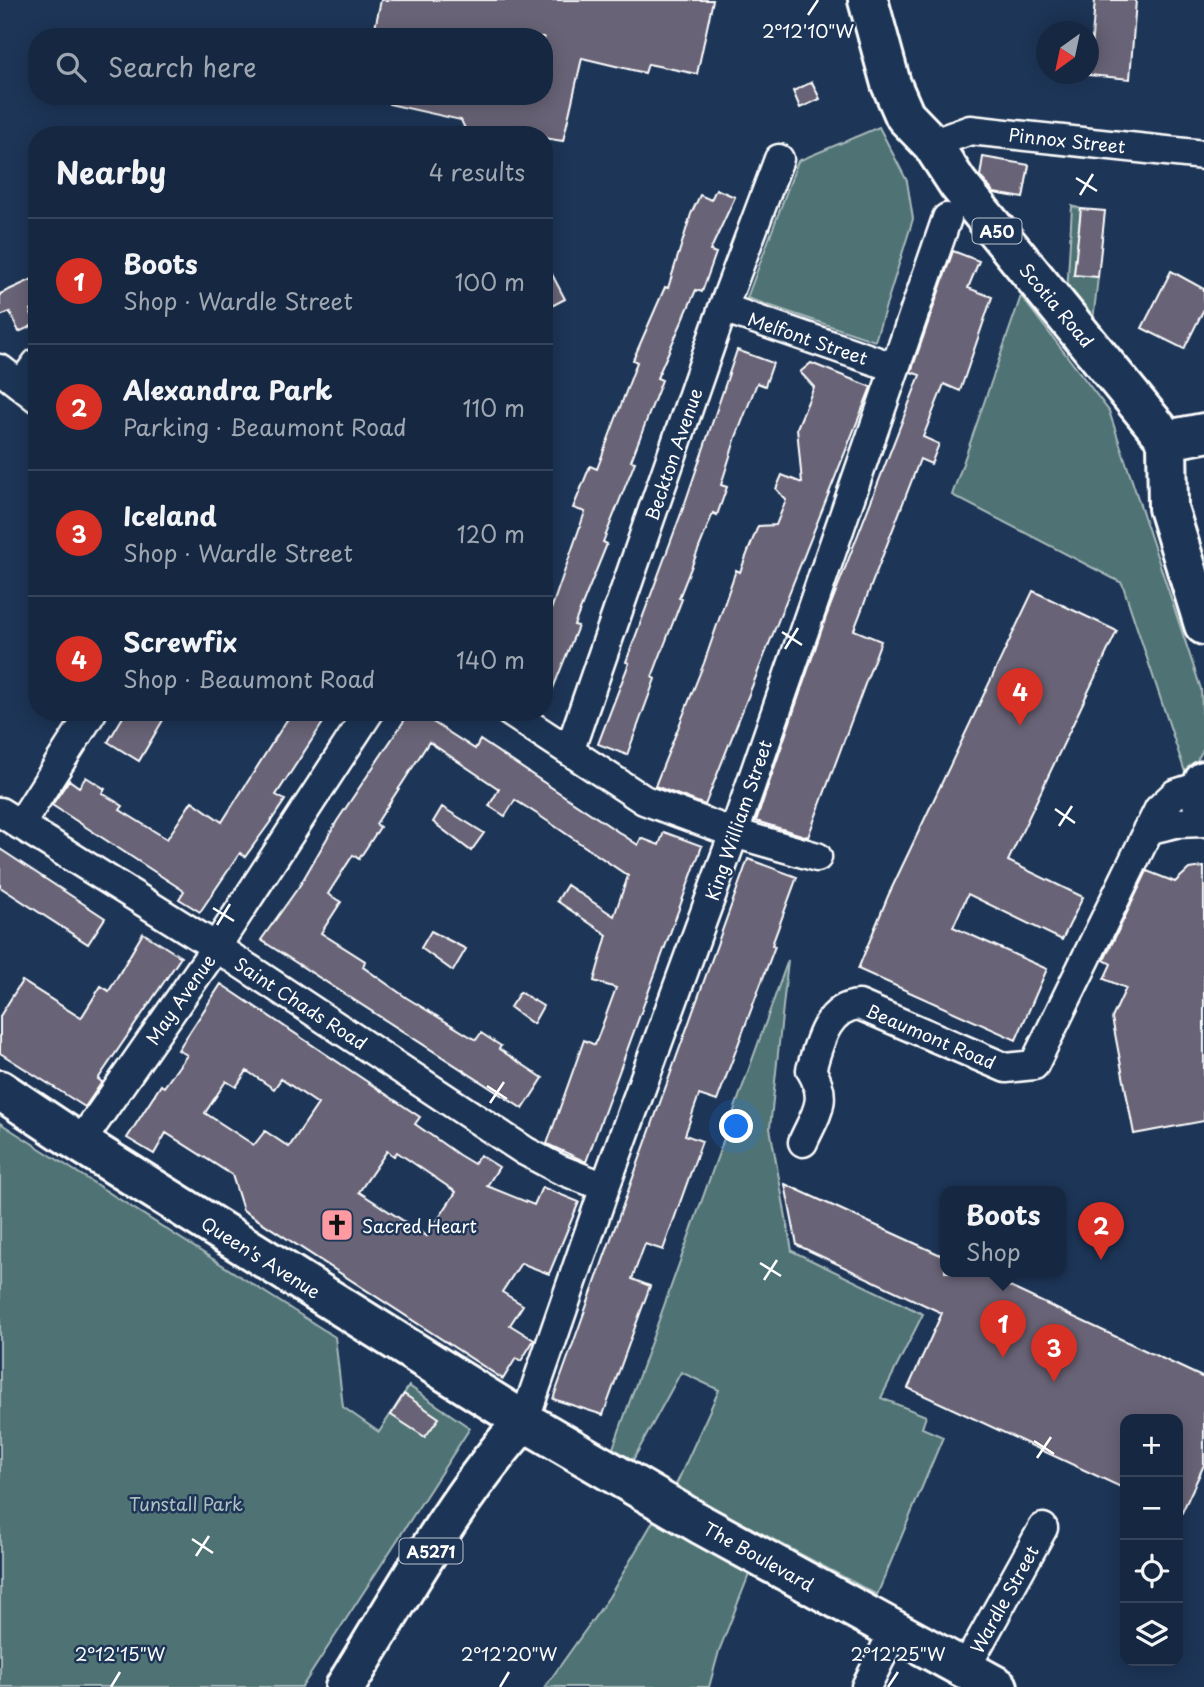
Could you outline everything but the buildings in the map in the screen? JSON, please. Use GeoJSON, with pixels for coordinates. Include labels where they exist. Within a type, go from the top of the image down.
{"type":"FeatureCollection","features":[{"type":"Feature","properties":{"kind":"main road","name":"Scotia Road"},"geometry":{"type":"LineString","coordinates":[[868,0],[895,93],[905,116],[932,144],[958,184],[1167,440]]}},
{"type":"Feature","properties":{"kind":"main road"},"geometry":{"type":"LineString","coordinates":[[1204,433],[1167,440],[1168,508],[1204,625]]}},
{"type":"Feature","properties":{"kind":"main road","name":"Queen's Avenue"},"geometry":{"type":"LineString","coordinates":[[0,1090],[524,1421]]}},
{"type":"Feature","properties":{"kind":"main road","name":"The Boulevard"},"geometry":{"type":"LineString","coordinates":[[524,1421],[702,1525],[998,1687]]}},
{"type":"Feature","properties":{"kind":"main road","name":"A5271"},"geometry":{"type":"LineString","coordinates":[[345,1687],[465,1497],[496,1452],[524,1421]]}},
{"type":"Feature","properties":{"kind":"street","name":"Pinnox Street"},"geometry":{"type":"LineString","coordinates":[[932,144],[970,130],[1204,155]]}},
{"type":"Feature","properties":{"kind":"street","name":"Beckton Avenue"},"geometry":{"type":"LineString","coordinates":[[569,749],[723,308],[779,159]]}},
{"type":"Feature","properties":{"kind":"street","name":"King William Street"},"geometry":{"type":"LineString","coordinates":[[524,1421],[605,1186],[734,833],[893,367],[947,218]]}},
{"type":"Feature","properties":{"kind":"street","name":"Melfont Street"},"geometry":{"type":"LineString","coordinates":[[723,308],[893,367]]}},
{"type":"Feature","properties":{"kind":"street"},"geometry":{"type":"LineString","coordinates":[[10,819],[85,721]]}},
{"type":"Feature","properties":{"kind":"street","name":"May Avenue"},"geometry":{"type":"LineString","coordinates":[[80,1143],[216,947],[363,721]]}},
{"type":"Feature","properties":{"kind":"street"},"geometry":{"type":"LineString","coordinates":[[524,721],[644,800],[734,833],[817,857]]}},
{"type":"Feature","properties":{"kind":"street","name":"Beaumont Road"},"geometry":{"type":"LineString","coordinates":[[803,1142],[822,1098],[820,1085],[811,1070],[831,1017],[844,1006],[859,1005],[1006,1068],[1034,1065],[1042,1054],[1159,808],[1175,794],[1204,793]]}},
{"type":"Feature","properties":{"kind":"street","name":"Saint Chads Road"},"geometry":{"type":"LineString","coordinates":[[10,819],[216,947],[525,1151],[559,1169],[605,1186]]}},
{"type":"Feature","properties":{"kind":"street"},"geometry":{"type":"LineString","coordinates":[[1147,830],[1176,823],[1204,822]]}},
{"type":"Feature","properties":{"kind":"street","name":"Wardle Street"},"geometry":{"type":"LineString","coordinates":[[965,1669],[1043,1528]]}},
{"type":"Feature","properties":{"kind":"street"},"geometry":{"type":"LineString","coordinates":[[866,1687],[894,1631]]}},
{"type":"Feature","properties":{"kind":"green space"},"geometry":{"type":"Polygon","coordinates":[[[879,127],[907,181],[913,219],[875,341],[747,298],[798,161],[879,127]]]}},
{"type":"Feature","properties":{"kind":"green space"},"geometry":{"type":"Polygon","coordinates":[[[1072,206],[1081,209],[1074,274],[1098,277],[1093,321],[1067,294],[1072,206]]]}},
{"type":"Feature","properties":{"kind":"green space"},"geometry":{"type":"Polygon","coordinates":[[[1021,296],[1109,411],[1201,689],[1204,748],[1187,778],[1122,583],[952,495],[1021,296]]]}},
{"type":"Feature","properties":{"kind":"green space"},"geometry":{"type":"Polygon","coordinates":[[[788,960],[770,1128],[792,1251],[923,1314],[881,1398],[926,1416],[922,1428],[943,1437],[877,1595],[675,1487],[719,1390],[681,1372],[633,1460],[613,1448],[788,960]]]}},
{"type":"Feature","properties":{"kind":"green space","name":"Tunstall Park"},"geometry":{"type":"Polygon","coordinates":[[[0,1123],[335,1337],[343,1407],[379,1432],[409,1386],[470,1428],[302,1687],[0,1687],[0,1123]]]}},
{"type":"Feature","properties":{"kind":"green space"},"geometry":{"type":"Polygon","coordinates":[[[655,1518],[750,1572],[719,1651],[709,1687],[545,1687],[609,1597],[655,1518]]]}},
{"type":"Feature","properties":{"kind":"place","name":"Screwfix"},"geometry":{"type":"Point","coordinates":[1020,726]}},
{"type":"Feature","properties":{"kind":"place","name":"Sacred Heart"},"geometry":{"type":"Point","coordinates":[337,1225]}},
{"type":"Feature","properties":{"kind":"place","name":"Alexandra Park"},"geometry":{"type":"Point","coordinates":[1101,1260]}},
{"type":"Feature","properties":{"kind":"place","name":"Boots"},"geometry":{"type":"Point","coordinates":[1003,1358]}},
{"type":"Feature","properties":{"kind":"place","name":"Iceland"},"geometry":{"type":"Point","coordinates":[1054,1382]}}]}
